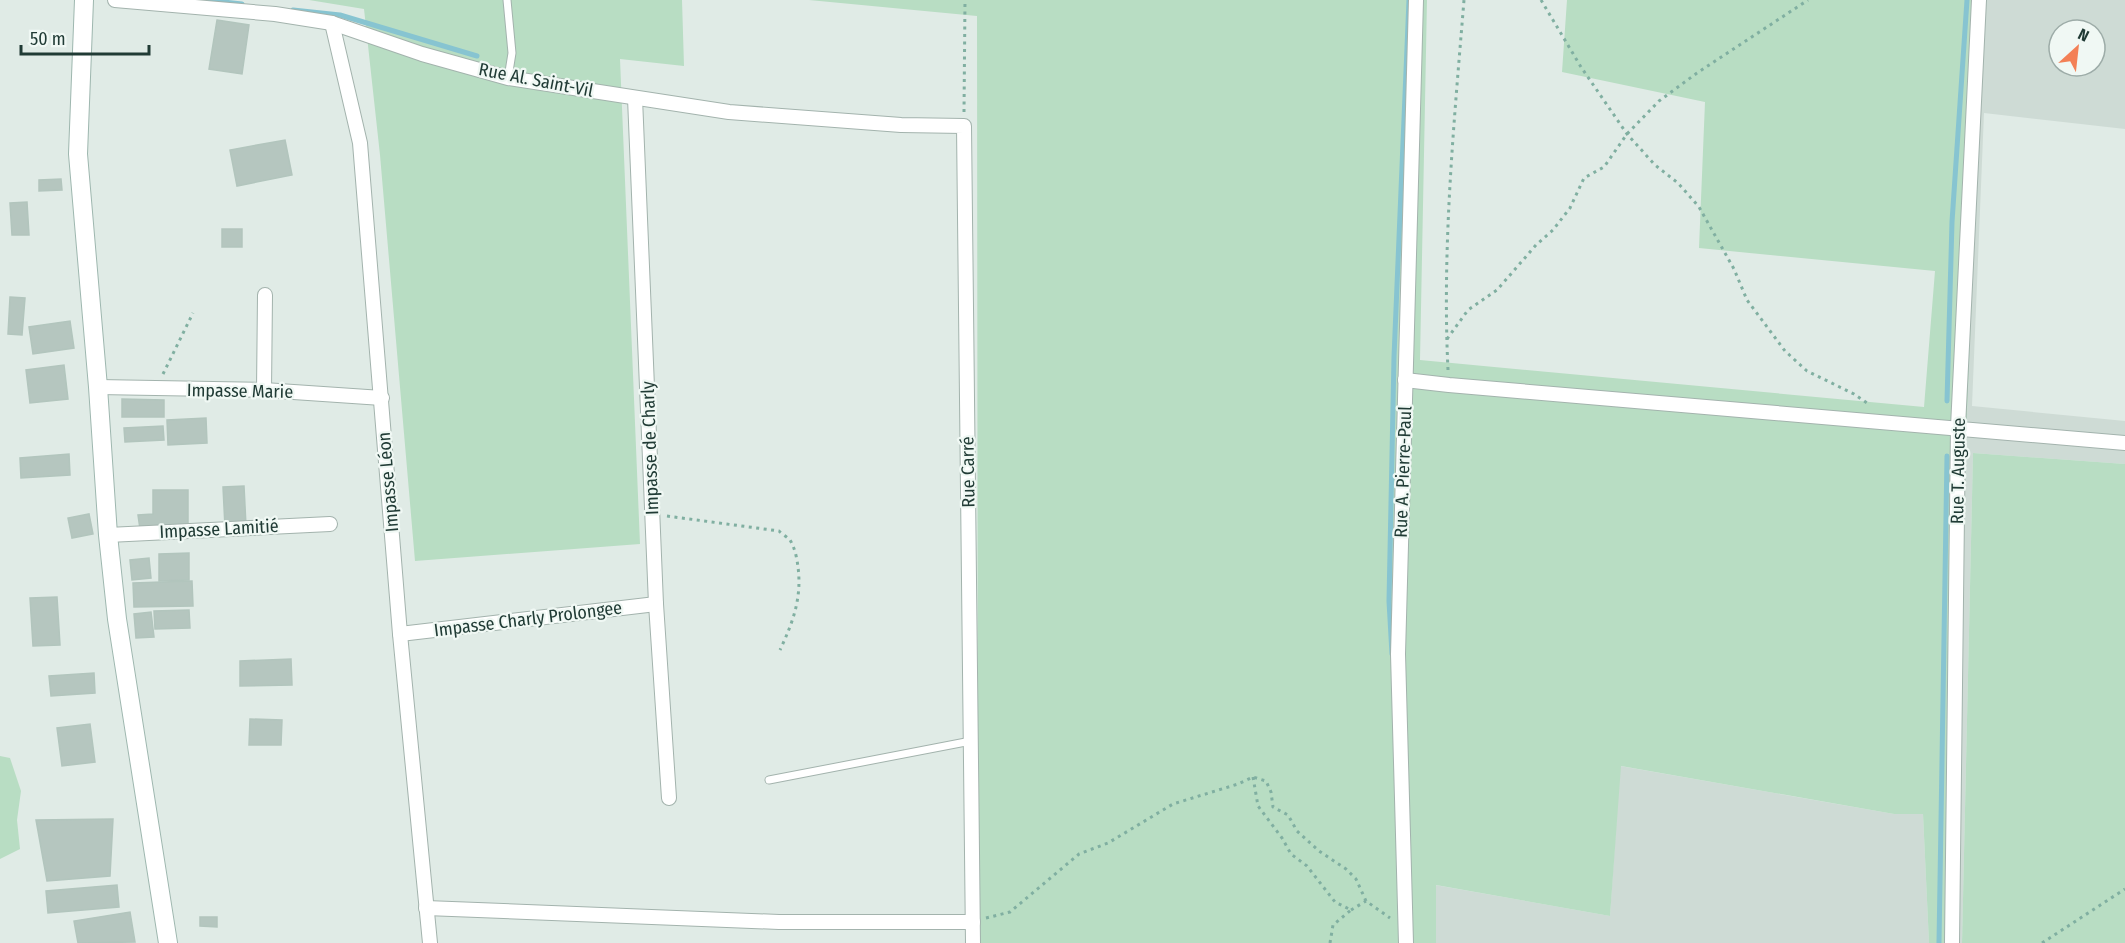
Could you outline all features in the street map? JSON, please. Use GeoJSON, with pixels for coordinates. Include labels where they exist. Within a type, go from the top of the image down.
{"type":"FeatureCollection","features":[{"type":"Feature","properties":{"kind":"main road"},"geometry":{"type":"LineString","coordinates":[[84,0],[78,153],[108,535],[117,619],[168,943]]}},
{"type":"Feature","properties":{"kind":"street","name":"Rue Al. Saint-Vil"},"geometry":{"type":"LineString","coordinates":[[115,0],[275,14],[332,23],[422,54],[508,78],[729,112],[901,125],[964,126]]}},
{"type":"Feature","properties":{"kind":"street","name":"Rue A. Pierre-Paul"},"geometry":{"type":"LineString","coordinates":[[1406,936],[1398,654],[1416,0]]}},
{"type":"Feature","properties":{"kind":"street","name":"Rue T. Auguste"},"geometry":{"type":"LineString","coordinates":[[1952,943],[1958,427],[1979,0]]}},
{"type":"Feature","properties":{"kind":"street","name":"Impasse Léon"},"geometry":{"type":"LineString","coordinates":[[332,23],[360,143],[400,634],[430,943]]}},
{"type":"Feature","properties":{"kind":"street","name":"Impasse de Charly"},"geometry":{"type":"LineString","coordinates":[[635,98],[656,604],[669,798]]}},
{"type":"Feature","properties":{"kind":"street","name":"Rue Carré"},"geometry":{"type":"LineString","coordinates":[[964,126],[972,943]]}},
{"type":"Feature","properties":{"kind":"street"},"geometry":{"type":"LineString","coordinates":[[264,390],[266,295]]}},
{"type":"Feature","properties":{"kind":"street"},"geometry":{"type":"LineString","coordinates":[[1405,380],[2125,443]]}},
{"type":"Feature","properties":{"kind":"street","name":"Impasse Marie"},"geometry":{"type":"LineString","coordinates":[[98,387],[264,390],[382,398]]}},
{"type":"Feature","properties":{"kind":"street","name":"Impasse Lamitié"},"geometry":{"type":"LineString","coordinates":[[108,535],[330,524]]}},
{"type":"Feature","properties":{"kind":"street","name":"Impasse Charly Prolongee"},"geometry":{"type":"LineString","coordinates":[[400,634],[656,604]]}},
{"type":"Feature","properties":{"kind":"street"},"geometry":{"type":"LineString","coordinates":[[426,908],[779,922],[973,922]]}},
{"type":"Feature","properties":{"kind":"lane"},"geometry":{"type":"LineString","coordinates":[[507,0],[512,53],[508,78]]}},
{"type":"Feature","properties":{"kind":"lane"},"geometry":{"type":"LineString","coordinates":[[769,780],[970,741]]}},
{"type":"Feature","properties":{"kind":"path"},"geometry":{"type":"LineString","coordinates":[[964,126],[965,0]]}},
{"type":"Feature","properties":{"kind":"path"},"geometry":{"type":"LineString","coordinates":[[1449,385],[1447,339],[1451,165],[1464,0]]}},
{"type":"Feature","properties":{"kind":"path"},"geometry":{"type":"LineString","coordinates":[[1541,0],[1581,67],[1627,134],[1655,165],[1678,183],[1699,207],[1734,269],[1747,300],[1785,351],[1807,371],[1854,394],[1872,406]]}},
{"type":"Feature","properties":{"kind":"path"},"geometry":{"type":"LineString","coordinates":[[1447,339],[1468,310],[1497,290],[1536,245],[1553,230],[1570,208],[1584,178],[1604,167],[1627,134],[1659,101],[1697,73],[1808,0]]}},
{"type":"Feature","properties":{"kind":"path"},"geometry":{"type":"LineString","coordinates":[[156,389],[193,313]]}},
{"type":"Feature","properties":{"kind":"path"},"geometry":{"type":"LineString","coordinates":[[653,514],[779,531],[790,540],[797,557],[800,579],[799,600],[794,621],[780,650]]}},
{"type":"Feature","properties":{"kind":"path"},"geometry":{"type":"LineString","coordinates":[[973,922],[1010,912],[1079,854],[1108,843],[1173,804],[1239,784],[1253,777],[1266,782],[1271,792],[1273,807],[1288,815],[1297,831],[1319,851],[1346,869],[1356,879],[1366,901],[1406,936]]}},
{"type":"Feature","properties":{"kind":"path"},"geometry":{"type":"LineString","coordinates":[[1253,777],[1258,806],[1291,854],[1307,866],[1335,902],[1351,910]]}},
{"type":"Feature","properties":{"kind":"path"},"geometry":{"type":"LineString","coordinates":[[2042,943],[2125,889]]}},
{"type":"Feature","properties":{"kind":"path"},"geometry":{"type":"LineString","coordinates":[[1330,943],[1333,925],[1366,901]]}},
{"type":"Feature","properties":{"kind":"shaded area"},"geometry":{"type":"Polygon","coordinates":[[[1986,0],[2125,0],[2125,129],[1984,113],[1972,406],[2125,421],[2125,464],[1973,453],[1962,943],[1958,943],[1955,707],[1983,27],[1986,0]]]}},
{"type":"Feature","properties":{"kind":"shaded area"},"geometry":{"type":"Polygon","coordinates":[[[1620,766],[1894,814],[1923,814],[1929,943],[1436,943],[1435,885],[1610,916],[1620,766]]]}},
{"type":"Feature","properties":{"kind":"green space"},"geometry":{"type":"Polygon","coordinates":[[[309,0],[682,0],[684,66],[620,59],[640,544],[415,561],[380,155],[364,9],[309,0]]]}},
{"type":"Feature","properties":{"kind":"green space"},"geometry":{"type":"Polygon","coordinates":[[[809,0],[1427,0],[1420,360],[1924,407],[1935,271],[1699,248],[1705,102],[1562,72],[1567,0],[1986,0],[1983,27],[1955,707],[1958,943],[1929,943],[1923,814],[1894,814],[1621,766],[1610,916],[1436,885],[1436,943],[978,943],[977,16],[809,0]]]}},
{"type":"Feature","properties":{"kind":"green space"},"geometry":{"type":"Polygon","coordinates":[[[1973,453],[2125,464],[2125,943],[1962,943],[1973,453]]]}},
{"type":"Feature","properties":{"kind":"green space"},"geometry":{"type":"Polygon","coordinates":[[[0,756],[10,758],[21,791],[17,820],[20,849],[0,859],[0,756]]]}},
{"type":"Feature","properties":{"kind":"building"},"geometry":{"type":"Polygon","coordinates":[[[217,20],[249,25],[242,74],[209,69],[217,20]]]}},
{"type":"Feature","properties":{"kind":"building"},"geometry":{"type":"Polygon","coordinates":[[[285,140],[292,175],[237,186],[230,150],[285,140]]]}},
{"type":"Feature","properties":{"kind":"building"},"geometry":{"type":"Polygon","coordinates":[[[61,179],[62,190],[39,191],[39,180],[61,179]]]}},
{"type":"Feature","properties":{"kind":"building"},"geometry":{"type":"Polygon","coordinates":[[[27,202],[29,235],[12,235],[10,203],[27,202]]]}},
{"type":"Feature","properties":{"kind":"building"},"geometry":{"type":"Polygon","coordinates":[[[222,229],[242,229],[242,247],[222,247],[222,229]]]}},
{"type":"Feature","properties":{"kind":"building"},"geometry":{"type":"Polygon","coordinates":[[[10,297],[25,298],[22,335],[8,334],[10,297]]]}},
{"type":"Feature","properties":{"kind":"building"},"geometry":{"type":"Polygon","coordinates":[[[70,321],[74,348],[33,354],[29,327],[70,321]]]}},
{"type":"Feature","properties":{"kind":"building"},"geometry":{"type":"Polygon","coordinates":[[[64,365],[68,399],[30,403],[26,370],[64,365]]]}},
{"type":"Feature","properties":{"kind":"building"},"geometry":{"type":"Polygon","coordinates":[[[122,399],[164,400],[164,417],[122,417],[122,399]]]}},
{"type":"Feature","properties":{"kind":"building"},"geometry":{"type":"Polygon","coordinates":[[[206,418],[207,443],[168,445],[167,420],[206,418]]]}},
{"type":"Feature","properties":{"kind":"building"},"geometry":{"type":"Polygon","coordinates":[[[163,426],[164,440],[125,442],[124,428],[163,426]]]}},
{"type":"Feature","properties":{"kind":"building"},"geometry":{"type":"Polygon","coordinates":[[[69,454],[70,475],[21,478],[20,458],[69,454]]]}},
{"type":"Feature","properties":{"kind":"building"},"geometry":{"type":"Polygon","coordinates":[[[244,486],[246,526],[225,527],[223,487],[244,486]]]}},
{"type":"Feature","properties":{"kind":"building"},"geometry":{"type":"Polygon","coordinates":[[[153,490],[188,490],[188,528],[140,529],[138,515],[153,514],[153,490]]]}},
{"type":"Feature","properties":{"kind":"building"},"geometry":{"type":"Polygon","coordinates":[[[89,514],[93,534],[72,538],[68,518],[89,514]]]}},
{"type":"Feature","properties":{"kind":"building"},"geometry":{"type":"Polygon","coordinates":[[[189,553],[189,580],[159,581],[159,554],[189,553]]]}},
{"type":"Feature","properties":{"kind":"building"},"geometry":{"type":"Polygon","coordinates":[[[149,558],[151,578],[132,580],[130,560],[149,558]]]}},
{"type":"Feature","properties":{"kind":"building"},"geometry":{"type":"Polygon","coordinates":[[[192,581],[193,606],[134,607],[133,583],[192,581]]]}},
{"type":"Feature","properties":{"kind":"building"},"geometry":{"type":"Polygon","coordinates":[[[57,597],[60,645],[33,646],[30,598],[57,597]]]}},
{"type":"Feature","properties":{"kind":"building"},"geometry":{"type":"Polygon","coordinates":[[[189,610],[190,628],[155,629],[154,611],[189,610]]]}},
{"type":"Feature","properties":{"kind":"building"},"geometry":{"type":"Polygon","coordinates":[[[151,612],[154,637],[136,638],[134,614],[151,612]]]}},
{"type":"Feature","properties":{"kind":"building"},"geometry":{"type":"Polygon","coordinates":[[[291,659],[292,685],[240,686],[240,661],[291,659]]]}},
{"type":"Feature","properties":{"kind":"building"},"geometry":{"type":"Polygon","coordinates":[[[94,673],[95,693],[51,696],[49,676],[94,673]]]}},
{"type":"Feature","properties":{"kind":"building"},"geometry":{"type":"Polygon","coordinates":[[[250,719],[282,720],[281,745],[249,745],[250,719]]]}},
{"type":"Feature","properties":{"kind":"building"},"geometry":{"type":"Polygon","coordinates":[[[90,724],[95,762],[62,766],[57,728],[90,724]]]}},
{"type":"Feature","properties":{"kind":"building"},"geometry":{"type":"Polygon","coordinates":[[[113,819],[110,876],[47,881],[36,820],[113,819]]]}},
{"type":"Feature","properties":{"kind":"building"},"geometry":{"type":"Polygon","coordinates":[[[117,885],[119,907],[48,913],[46,891],[117,885]]]}},
{"type":"Feature","properties":{"kind":"building"},"geometry":{"type":"Polygon","coordinates":[[[130,912],[135,942],[78,943],[74,921],[130,912]]]}},
{"type":"Feature","properties":{"kind":"building"},"geometry":{"type":"Polygon","coordinates":[[[200,917],[217,917],[217,927],[200,926],[200,917]]]}},
{"type":"Feature","properties":{"kind":"waterway"},"geometry":{"type":"LineString","coordinates":[[205,0],[242,4]]}},
{"type":"Feature","properties":{"kind":"waterway"},"geometry":{"type":"LineString","coordinates":[[1392,654],[1389,601],[1394,357],[1409,0]]}},
{"type":"Feature","properties":{"kind":"waterway"},"geometry":{"type":"LineString","coordinates":[[1947,401],[1952,222],[1967,0]]}},
{"type":"Feature","properties":{"kind":"waterway"},"geometry":{"type":"LineString","coordinates":[[293,10],[340,15],[477,56]]}},
{"type":"Feature","properties":{"kind":"waterway"},"geometry":{"type":"LineString","coordinates":[[1939,943],[1947,456]]}}]}
